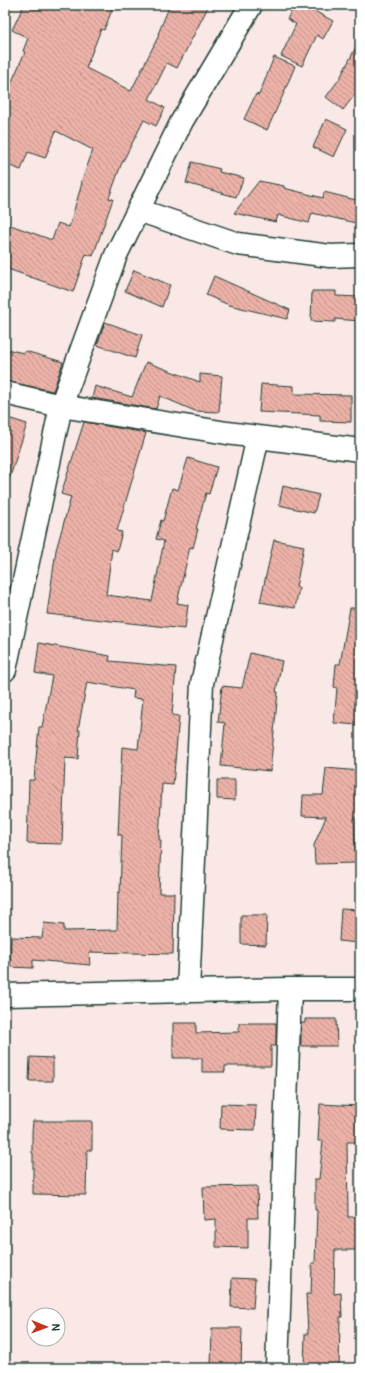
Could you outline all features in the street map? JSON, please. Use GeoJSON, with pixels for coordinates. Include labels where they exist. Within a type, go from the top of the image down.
{"type":"FeatureCollection","features":[{"type":"Feature","properties":{"kind":"street"},"geometry":{"type":"LineString","coordinates":[[5,670],[61,406],[116,255],[182,121],[251,5]]}},
{"type":"Feature","properties":{"kind":"street"},"geometry":{"type":"LineString","coordinates":[[138,210],[238,244],[330,256],[360,255]]}},
{"type":"Feature","properties":{"kind":"street"},"geometry":{"type":"LineString","coordinates":[[5,393],[61,406],[227,434],[360,450]]}},
{"type":"Feature","properties":{"kind":"street"},"geometry":{"type":"LineString","coordinates":[[188,991],[202,683],[258,437]]}},
{"type":"Feature","properties":{"kind":"street"},"geometry":{"type":"LineString","coordinates":[[277,1368],[290,989]]}},
{"type":"Feature","properties":{"kind":"street"},"geometry":{"type":"LineString","coordinates":[[5,995],[360,989]]}},
{"type":"Feature","properties":{"kind":"building"},"geometry":{"type":"Polygon","coordinates":[[[24,5],[114,5],[104,30],[101,29],[86,68],[131,91],[159,35],[158,34],[170,5],[209,5],[177,68],[167,63],[149,99],[165,108],[156,126],[144,120],[121,165],[109,198],[113,199],[93,256],[86,254],[73,292],[5,268],[5,223],[52,240],[58,223],[69,227],[81,183],[93,150],[56,131],[45,158],[28,152],[21,170],[5,164],[5,97],[25,52],[23,51],[28,38],[12,30],[24,5]]]}},
{"type":"Feature","properties":{"kind":"building"},"geometry":{"type":"Polygon","coordinates":[[[295,5],[303,5],[333,21],[323,39],[317,35],[302,66],[281,56],[296,24],[287,19],[295,5]]]}},
{"type":"Feature","properties":{"kind":"building"},"geometry":{"type":"Polygon","coordinates":[[[360,39],[360,88],[343,110],[326,97],[340,78],[360,39]]]}},
{"type":"Feature","properties":{"kind":"building"},"geometry":{"type":"Polygon","coordinates":[[[274,57],[295,66],[267,130],[244,119],[256,94],[259,95],[274,57]]]}},
{"type":"Feature","properties":{"kind":"building"},"geometry":{"type":"Polygon","coordinates":[[[326,119],[347,129],[334,157],[313,147],[326,119]]]}},
{"type":"Feature","properties":{"kind":"building"},"geometry":{"type":"Polygon","coordinates":[[[192,162],[220,169],[219,172],[244,178],[236,197],[186,183],[192,162]]]}},
{"type":"Feature","properties":{"kind":"building"},"geometry":{"type":"Polygon","coordinates":[[[259,181],[284,186],[284,188],[323,198],[324,192],[360,201],[360,224],[312,213],[309,223],[278,215],[276,222],[234,213],[259,181]]]}},
{"type":"Feature","properties":{"kind":"building"},"geometry":{"type":"Polygon","coordinates":[[[134,270],[170,285],[162,307],[125,291],[134,270]]]}},
{"type":"Feature","properties":{"kind":"building"},"geometry":{"type":"Polygon","coordinates":[[[214,276],[290,310],[287,319],[229,305],[206,295],[214,276]]]}},
{"type":"Feature","properties":{"kind":"building"},"geometry":{"type":"Polygon","coordinates":[[[312,291],[336,291],[336,296],[360,297],[360,321],[335,319],[335,322],[311,321],[312,291]]]}},
{"type":"Feature","properties":{"kind":"building"},"geometry":{"type":"Polygon","coordinates":[[[105,322],[142,335],[135,358],[97,345],[105,322]]]}},
{"type":"Feature","properties":{"kind":"building"},"geometry":{"type":"Polygon","coordinates":[[[5,349],[24,353],[25,351],[63,362],[53,391],[5,381],[5,349]]]}},
{"type":"Feature","properties":{"kind":"building"},"geometry":{"type":"Polygon","coordinates":[[[146,362],[200,382],[200,374],[222,376],[219,412],[195,411],[160,396],[156,409],[92,398],[95,386],[132,397],[146,362]]]}},
{"type":"Feature","properties":{"kind":"building"},"geometry":{"type":"Polygon","coordinates":[[[261,384],[294,386],[294,394],[351,395],[351,422],[320,421],[320,415],[259,412],[261,384]]]}},
{"type":"Feature","properties":{"kind":"building"},"geometry":{"type":"Polygon","coordinates":[[[5,417],[27,424],[9,480],[5,479],[5,417]]]}},
{"type":"Feature","properties":{"kind":"building"},"geometry":{"type":"Polygon","coordinates":[[[84,422],[146,433],[117,531],[122,532],[117,551],[112,549],[106,595],[152,601],[164,541],[156,539],[161,520],[163,521],[172,488],[178,490],[188,458],[217,467],[209,494],[206,493],[196,529],[198,529],[193,548],[190,547],[177,603],[188,605],[185,629],[47,614],[56,550],[71,497],[61,494],[84,422]]]}},
{"type":"Feature","properties":{"kind":"building"},"geometry":{"type":"Polygon","coordinates":[[[283,486],[319,495],[314,513],[279,505],[283,486]]]}},
{"type":"Feature","properties":{"kind":"building"},"geometry":{"type":"Polygon","coordinates":[[[274,540],[304,546],[296,587],[299,588],[295,608],[260,602],[274,540]]]}},
{"type":"Feature","properties":{"kind":"building"},"geometry":{"type":"Polygon","coordinates":[[[350,608],[360,608],[360,691],[357,725],[334,723],[337,688],[334,687],[336,664],[340,664],[350,608]]]}},
{"type":"Feature","properties":{"kind":"building"},"geometry":{"type":"Polygon","coordinates":[[[39,643],[110,656],[109,661],[176,667],[172,715],[179,716],[173,785],[162,784],[159,840],[161,840],[159,893],[174,893],[173,954],[89,952],[90,965],[33,960],[33,968],[10,967],[11,937],[42,938],[44,923],[64,925],[64,931],[117,930],[122,835],[118,835],[122,747],[138,749],[143,699],[133,698],[134,690],[87,682],[78,730],[80,730],[78,759],[65,758],[62,844],[27,843],[29,780],[34,780],[39,727],[42,727],[52,676],[35,673],[39,643]]]}},
{"type":"Feature","properties":{"kind":"building"},"geometry":{"type":"Polygon","coordinates":[[[250,653],[282,661],[276,692],[278,692],[270,771],[221,766],[225,723],[218,722],[222,686],[242,688],[250,653]]]}},
{"type":"Feature","properties":{"kind":"building"},"geometry":{"type":"Polygon","coordinates":[[[326,768],[360,771],[360,818],[354,818],[356,863],[315,864],[314,845],[326,817],[302,816],[303,795],[323,795],[326,768]]]}},
{"type":"Feature","properties":{"kind":"building"},"geometry":{"type":"Polygon","coordinates":[[[217,780],[235,780],[235,800],[217,799],[217,780]]]}},
{"type":"Feature","properties":{"kind":"building"},"geometry":{"type":"Polygon","coordinates":[[[341,909],[360,910],[358,943],[339,941],[341,909]]]}},
{"type":"Feature","properties":{"kind":"building"},"geometry":{"type":"Polygon","coordinates":[[[241,915],[267,915],[266,945],[241,944],[241,915]]]}},
{"type":"Feature","properties":{"kind":"building"},"geometry":{"type":"Polygon","coordinates":[[[305,1019],[336,1019],[337,1046],[301,1046],[301,1023],[305,1023],[305,1019]]]}},
{"type":"Feature","properties":{"kind":"building"},"geometry":{"type":"Polygon","coordinates":[[[173,1023],[196,1023],[196,1033],[239,1032],[239,1023],[276,1023],[276,1046],[271,1046],[271,1066],[225,1066],[225,1072],[202,1072],[202,1058],[173,1058],[173,1023]]]}},
{"type":"Feature","properties":{"kind":"building"},"geometry":{"type":"Polygon","coordinates":[[[30,1057],[53,1058],[53,1081],[29,1081],[30,1057]]]}},
{"type":"Feature","properties":{"kind":"building"},"geometry":{"type":"Polygon","coordinates":[[[221,1104],[256,1105],[255,1130],[220,1129],[221,1104]]]}},
{"type":"Feature","properties":{"kind":"building"},"geometry":{"type":"Polygon","coordinates":[[[320,1104],[360,1106],[358,1142],[347,1142],[348,1217],[360,1217],[360,1250],[335,1250],[334,1294],[341,1293],[342,1317],[340,1317],[339,1368],[304,1368],[305,1334],[308,1334],[306,1294],[311,1294],[312,1263],[315,1263],[317,1210],[315,1210],[315,1179],[319,1179],[323,1141],[318,1141],[320,1104]]]}},
{"type":"Feature","properties":{"kind":"building"},"geometry":{"type":"Polygon","coordinates":[[[33,1121],[92,1121],[92,1150],[87,1150],[86,1195],[33,1194],[33,1121]]]}},
{"type":"Feature","properties":{"kind":"building"},"geometry":{"type":"Polygon","coordinates":[[[257,1186],[258,1218],[248,1218],[248,1248],[216,1247],[216,1219],[204,1220],[203,1187],[257,1186]]]}},
{"type":"Feature","properties":{"kind":"building"},"geometry":{"type":"Polygon","coordinates":[[[232,1278],[255,1279],[253,1308],[231,1307],[232,1278]]]}},
{"type":"Feature","properties":{"kind":"building"},"geometry":{"type":"Polygon","coordinates":[[[212,1328],[242,1328],[241,1368],[211,1368],[212,1328]]]}}]}
